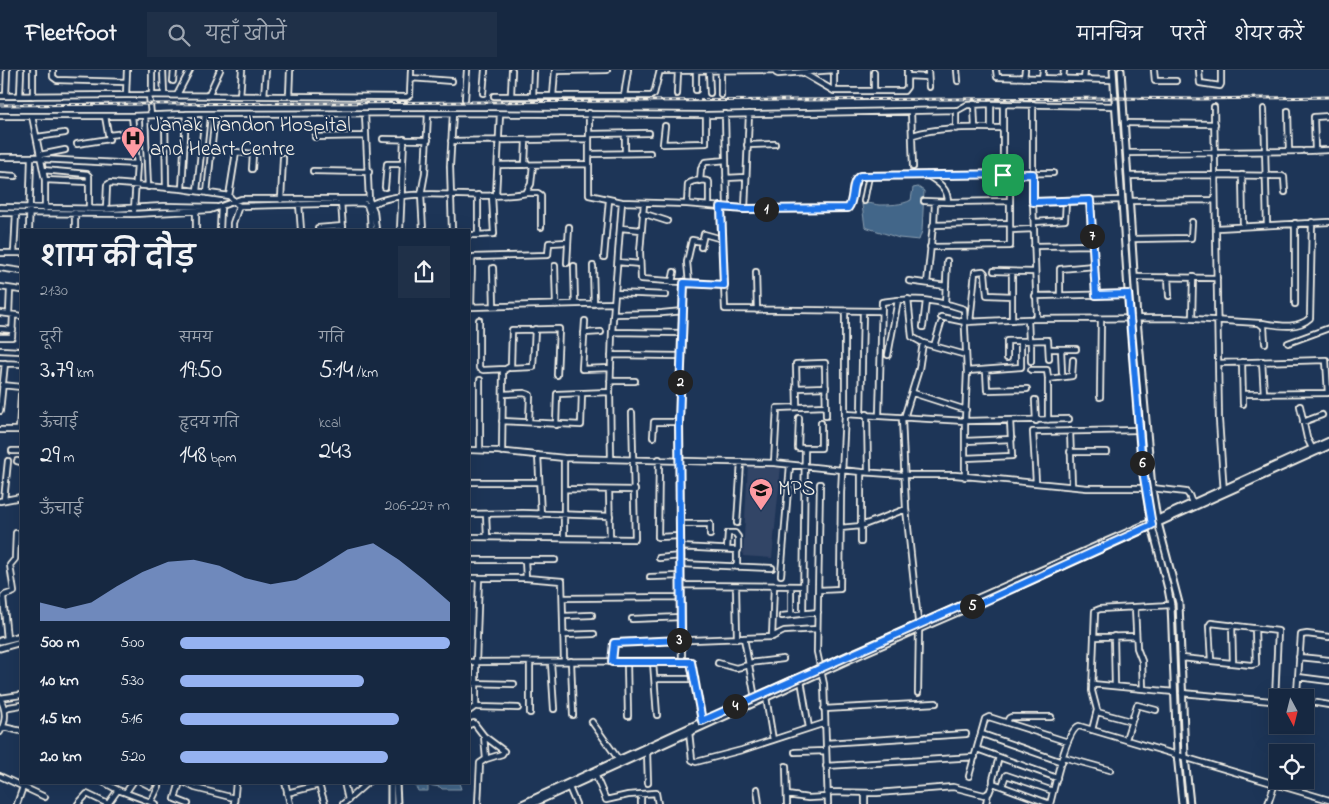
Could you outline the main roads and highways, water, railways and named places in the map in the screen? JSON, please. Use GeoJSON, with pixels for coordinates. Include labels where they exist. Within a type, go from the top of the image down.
{"type":"FeatureCollection","features":[{"type":"Feature","properties":{"kind":"main road"},"geometry":{"type":"LineString","coordinates":[[1113,70],[1128,294],[1144,488],[1168,589],[1177,754],[1182,804]]}},
{"type":"Feature","properties":{"kind":"main road"},"geometry":{"type":"LineString","coordinates":[[1122,70],[1134,277],[1152,488],[1158,521],[1178,592],[1185,757],[1190,804]]}},
{"type":"Feature","properties":{"kind":"main road"},"geometry":{"type":"LineString","coordinates":[[594,773],[702,721],[1152,524],[1192,503],[1223,492],[1329,441]]}},
{"type":"Feature","properties":{"kind":"main road"},"geometry":{"type":"LineString","coordinates":[[1158,521],[1329,446]]}},
{"type":"Feature","properties":{"kind":"main road"},"geometry":{"type":"LineString","coordinates":[[0,642],[20,636]]}},
{"type":"Feature","properties":{"kind":"main road"},"geometry":{"type":"LineString","coordinates":[[0,648],[20,642]]}},
{"type":"Feature","properties":{"kind":"main road"},"geometry":{"type":"LineString","coordinates":[[522,804],[648,751],[766,698],[801,679]]}},
{"type":"Feature","properties":{"kind":"main road"},"geometry":{"type":"LineString","coordinates":[[391,784],[392,804]]}},
{"type":"Feature","properties":{"kind":"main road"},"geometry":{"type":"LineString","coordinates":[[396,784],[397,804]]}},
{"type":"Feature","properties":{"kind":"main road"},"geometry":{"type":"LineString","coordinates":[[532,804],[568,785]]}},
{"type":"Feature","properties":{"kind":"railway"},"geometry":{"type":"LineString","coordinates":[[0,105],[1329,97]]}},
{"type":"Feature","properties":{"kind":"place","name":"Janak Tandon Hospital and Heart Centre"},"geometry":{"type":"Point","coordinates":[133,159]}},
{"type":"Feature","properties":{"kind":"place","name":"MPS"},"geometry":{"type":"Point","coordinates":[761,511]}}]}
